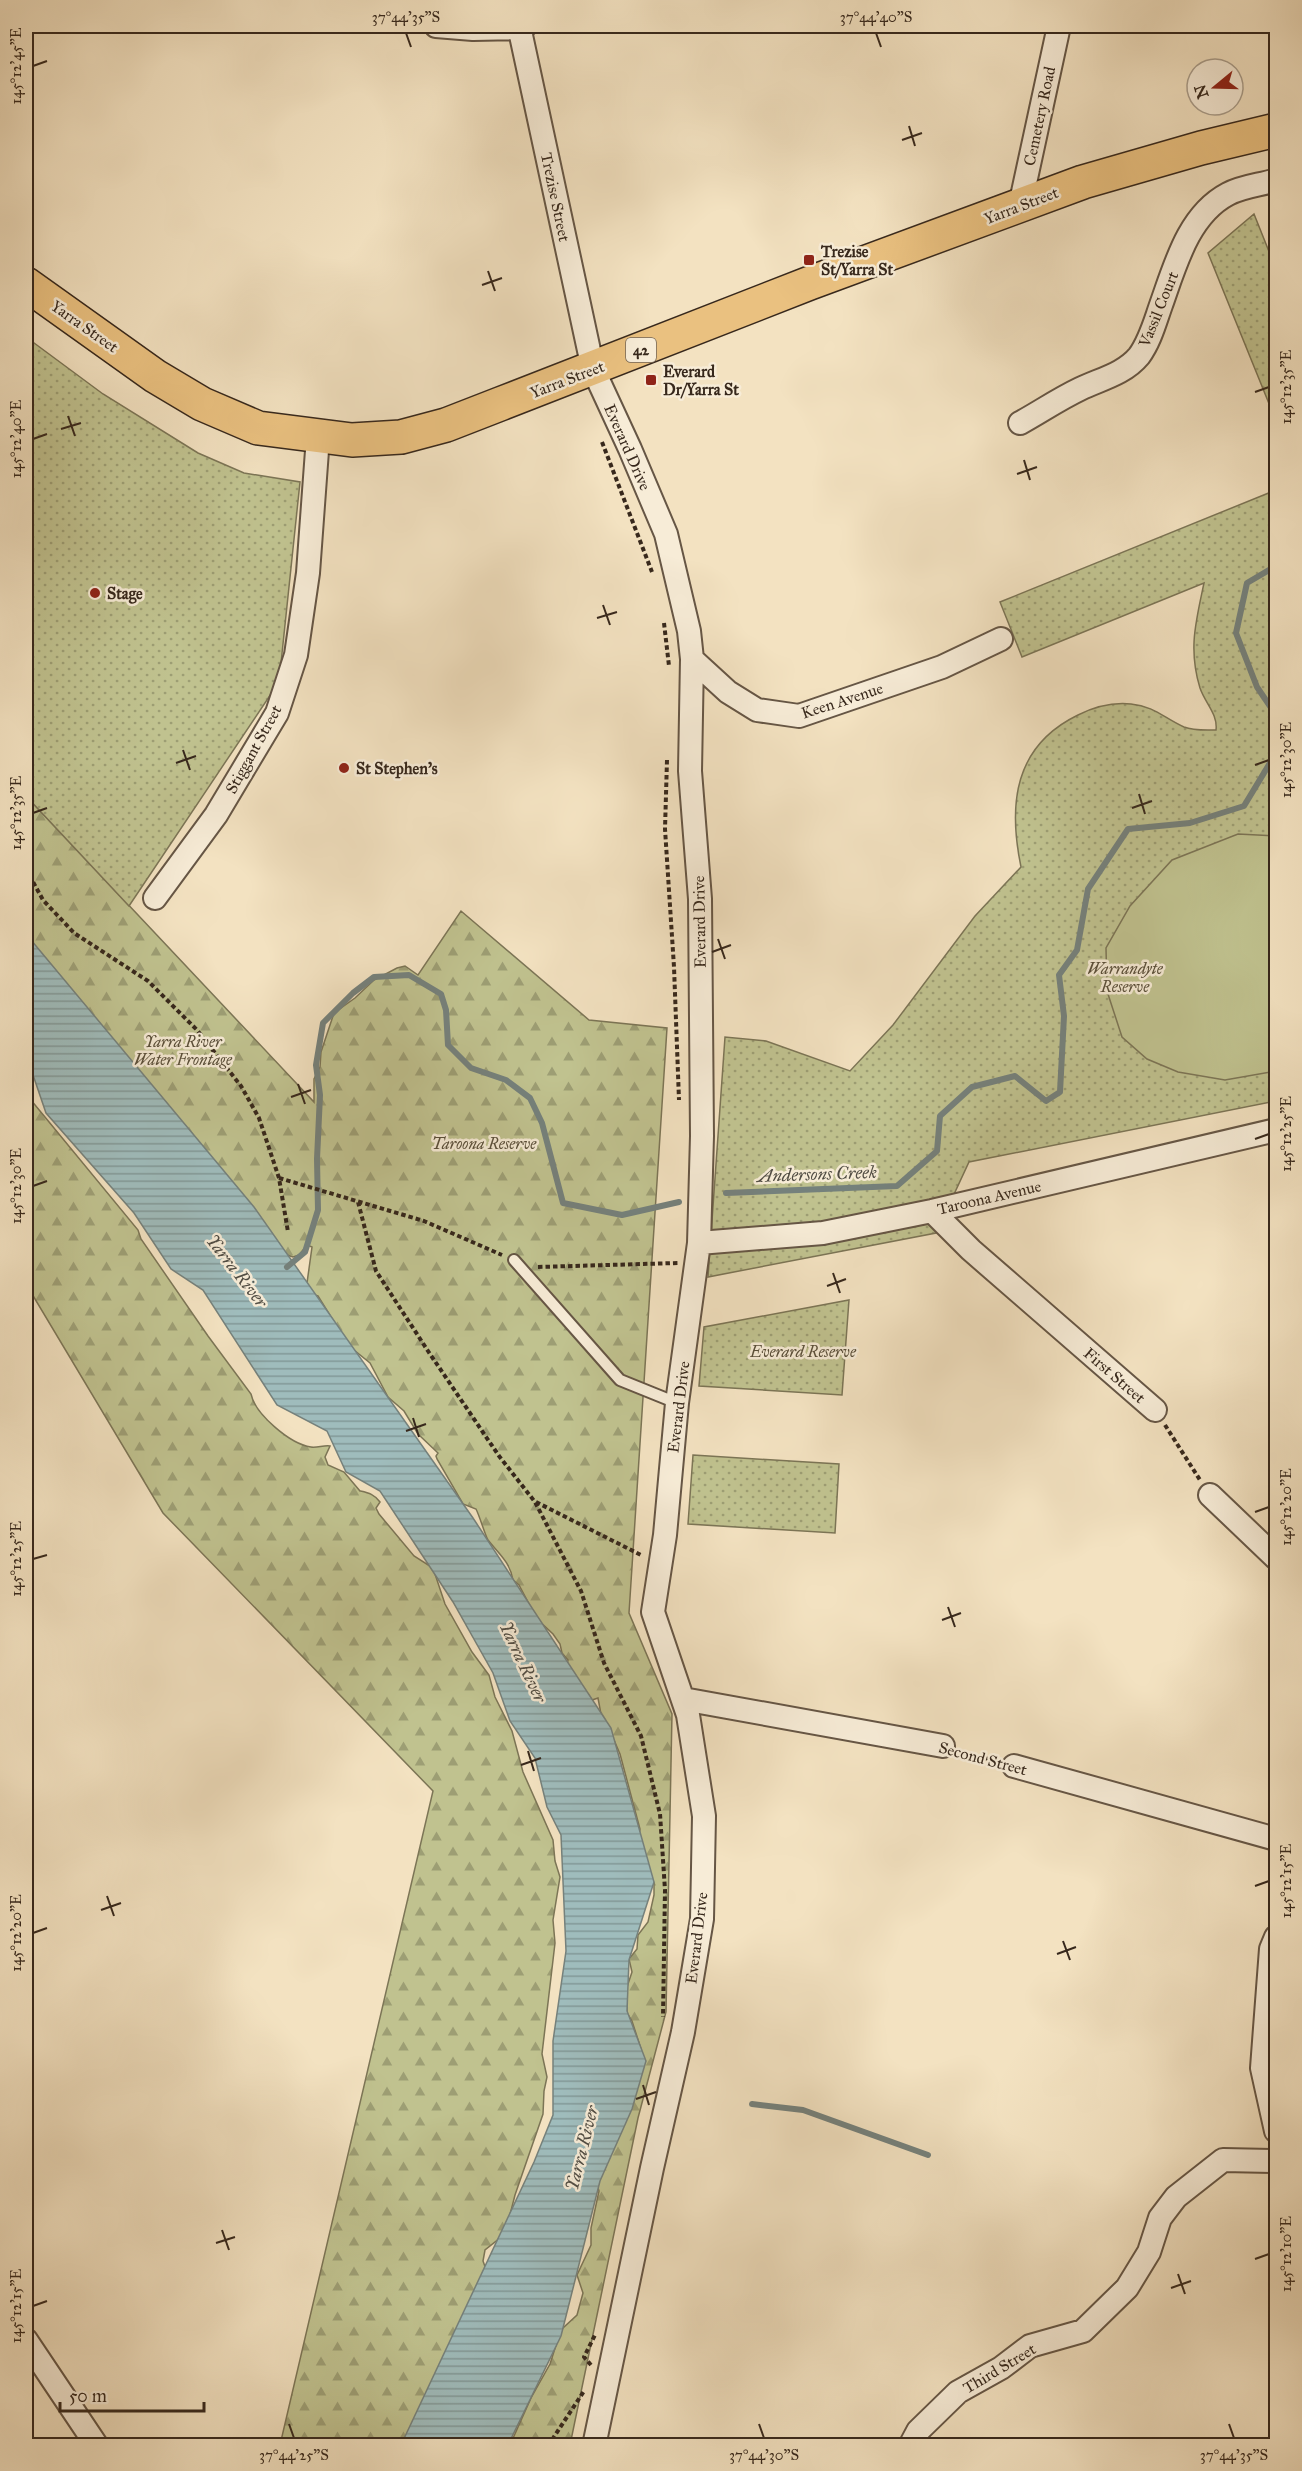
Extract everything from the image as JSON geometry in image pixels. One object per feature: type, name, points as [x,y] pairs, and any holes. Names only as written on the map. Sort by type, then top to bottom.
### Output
[{"type":"main road","name":"Yarra Street","points":[[26,284],[146,369],[202,404],[258,428],[352,440],[401,437],[446,425],[810,283],[1083,182],[1272,139]]},
{"type":"street","points":[[436,26],[473,29],[521,26]]},
{"type":"street","name":"Trezise Street","points":[[521,26],[593,369]]},
{"type":"street","name":"Cemetery Road","points":[[1020,206],[1059,26]]},
{"type":"street","name":"Vassil Court","points":[[1020,423],[1072,393],[1117,373],[1131,364],[1149,338],[1182,248],[1199,220],[1214,203],[1229,193],[1276,180]]},
{"type":"street","name":"Everard Drive","points":[[593,369],[666,534],[689,631],[692,659],[690,771],[700,899],[702,1136],[698,1253],[677,1403],[665,1535],[653,1612],[683,1699],[704,1816],[702,1919],[683,2032],[594,2445]]},
{"type":"street","name":"Stiggant Street","points":[[155,898],[216,815],[277,713],[296,655],[300,632],[308,573],[318,437]]},
{"type":"street","name":"Keen Avenue","points":[[692,659],[728,692],[757,710],[799,716],[942,667],[1001,639]]},
{"type":"street","name":"Taroona Avenue","points":[[698,1253],[823,1233],[932,1211],[1276,1130]]},
{"type":"street","name":"First Street","points":[[932,1211],[971,1250],[1155,1410]]},
{"type":"street","points":[[1210,1495],[1276,1558]]},
{"type":"street","name":"Second Street","points":[[683,1699],[943,1746]]},
{"type":"street","name":"Second Street","points":[[1014,1766],[1276,1839]]},
{"type":"street","points":[[1276,1937],[1271,1949],[1262,2068],[1276,2131]]},
{"type":"street","name":"Third Street","points":[[910,2445],[918,2431],[958,2392],[1000,2368],[1030,2346],[1083,2331],[1127,2288],[1149,2252],[1160,2218],[1176,2197],[1223,2160],[1276,2161]]},
{"type":"street","points":[[26,2340],[97,2445]]},
{"type":"lane","points":[[517,1264],[620,1380],[677,1403]]},
{"type":"path","points":[[598,431],[653,574]]},
{"type":"path","points":[[664,620],[670,674]]},
{"type":"path","points":[[668,757],[665,829],[680,1112]]},
{"type":"path","points":[[26,868],[44,900],[74,933],[148,981],[197,1030],[241,1086],[259,1118],[279,1178],[288,1232]]},
{"type":"path","points":[[279,1178],[424,1221],[517,1264],[698,1253]]},
{"type":"path","points":[[357,1202],[376,1271],[473,1418],[535,1502],[581,1591],[604,1663],[641,1736],[660,1814],[664,1890],[663,2016],[683,2032]]},
{"type":"path","name":"First Street","points":[[1155,1410],[1210,1495]]},
{"type":"path","points":[[535,1502],[660,1565]]},
{"type":"path","name":"Second Street","points":[[943,1746],[1014,1766]]},
{"type":"path","points":[[595,2369],[584,2357],[595,2334],[618,2330]]},
{"type":"path","points":[[548,2445],[587,2388]]},
{"type":"green space","points":[[1254,214],[1276,269],[1276,421],[1208,253]]},
{"type":"green space","points":[[26,337],[103,394],[198,453],[244,473],[300,482],[279,682],[129,906],[26,796]]},
{"type":"green space","name":"Warrandyte Reserve","points":[[1276,490],[1276,1101],[969,1162],[936,1233],[708,1277],[725,1037],[766,1041],[850,1071],[893,1025],[975,916],[1021,867],[1015,821],[1016,799],[1028,760],[1040,743],[1057,728],[1078,715],[1110,704],[1139,705],[1188,728],[1216,730],[1215,719],[1200,688],[1194,660],[1194,635],[1204,583],[1022,657],[1000,602]]},
{"type":"green space","points":[[26,796],[314,1102],[314,1079],[320,1067],[321,1052],[334,1013],[374,980],[397,968],[405,966],[418,975],[461,911],[589,1020],[667,1028],[629,1613],[672,1714],[666,2012],[638,2118],[570,2445],[510,2445],[531,2398],[550,2364],[563,2328],[577,2315],[583,2293],[577,2275],[591,2245],[591,2228],[599,2191],[595,2178],[641,2049],[627,2013],[627,1987],[632,1972],[629,1959],[637,1949],[638,1935],[648,1922],[654,1895],[654,1883],[637,1850],[640,1829],[620,1754],[614,1740],[603,1725],[598,1698],[592,1700],[567,1665],[568,1660],[562,1653],[560,1644],[537,1619],[519,1585],[513,1580],[507,1563],[488,1540],[476,1509],[463,1504],[437,1459],[438,1453],[418,1434],[404,1411],[388,1397],[370,1363],[349,1346],[318,1296],[311,1294],[307,1283],[312,1247],[307,1245],[299,1255],[293,1257],[287,1255],[26,935]]},
{"type":"green space","points":[[1238,834],[1276,836],[1276,1071],[1225,1080],[1178,1072],[1147,1059],[1122,1037],[1107,991],[1106,948],[1130,906],[1172,860]]},
{"type":"green space","points":[[26,1094],[138,1230],[141,1239],[251,1394],[266,1419],[284,1434],[303,1445],[330,1446],[325,1457],[328,1465],[344,1472],[360,1491],[378,1499],[380,1502],[376,1508],[379,1514],[414,1556],[433,1568],[445,1604],[472,1652],[489,1675],[495,1697],[512,1731],[523,1772],[553,1840],[555,1861],[560,1877],[553,1920],[555,1943],[542,2054],[547,2077],[543,2114],[515,2195],[505,2234],[485,2250],[483,2261],[488,2275],[422,2445],[280,2445],[433,1791],[163,1513],[26,1284]]},
{"type":"green space","name":"Everard Reserve","points":[[849,1300],[842,1395],[699,1386],[704,1327]]},
{"type":"green space","points":[[693,1455],[839,1464],[835,1533],[688,1524]]},
{"type":"water","name":"Yarra River","points":[[26,934],[254,1207],[473,1518],[611,1728],[654,1882],[629,1960],[627,2011],[646,2061],[632,2109],[600,2181],[561,2336],[508,2445],[401,2445],[534,2162],[553,2115],[553,2041],[566,1951],[561,1835],[547,1807],[535,1758],[510,1721],[493,1673],[453,1602],[380,1491],[346,1472],[327,1431],[277,1405],[203,1290],[171,1269],[134,1213],[46,1113],[33,1075],[26,1069]]},
{"type":"waterway","name":"Andersons Creek","points":[[1276,566],[1247,583],[1236,633],[1257,687],[1276,715]]},
{"type":"waterway","name":"Andersons Creek","points":[[726,1193],[897,1186],[937,1151],[940,1116],[972,1087],[1015,1076],[1046,1101],[1060,1092],[1064,1016],[1059,975],[1077,950],[1088,889],[1128,829],[1190,823],[1244,806],[1276,753]]},
{"type":"waterway","name":"Andersons Creek","points":[[287,1267],[305,1252],[318,1210],[317,1159],[320,1095],[316,1065],[323,1023],[353,993],[374,977],[409,975],[441,994],[446,1010],[448,1045],[471,1068],[506,1080],[530,1098],[542,1123],[563,1203],[622,1215],[679,1202]]},
{"type":"waterway","points":[[752,2104],[803,2110],[928,2155]]},
{"type":"place","name":"Trezise St/Yarra St","points":[[809,260]]},
{"type":"place","name":"Everard Dr/Yarra St","points":[[651,380]]},
{"type":"place","name":"Stage","points":[[95,593]]},
{"type":"place","name":"St Stephen's","points":[[344,768]]},
{"type":"park label","name":"Yarra River Water Frontage","points":[[183,1050]]},
{"type":"park label","name":"Taroona Reserve","points":[[484,1143]]}]
